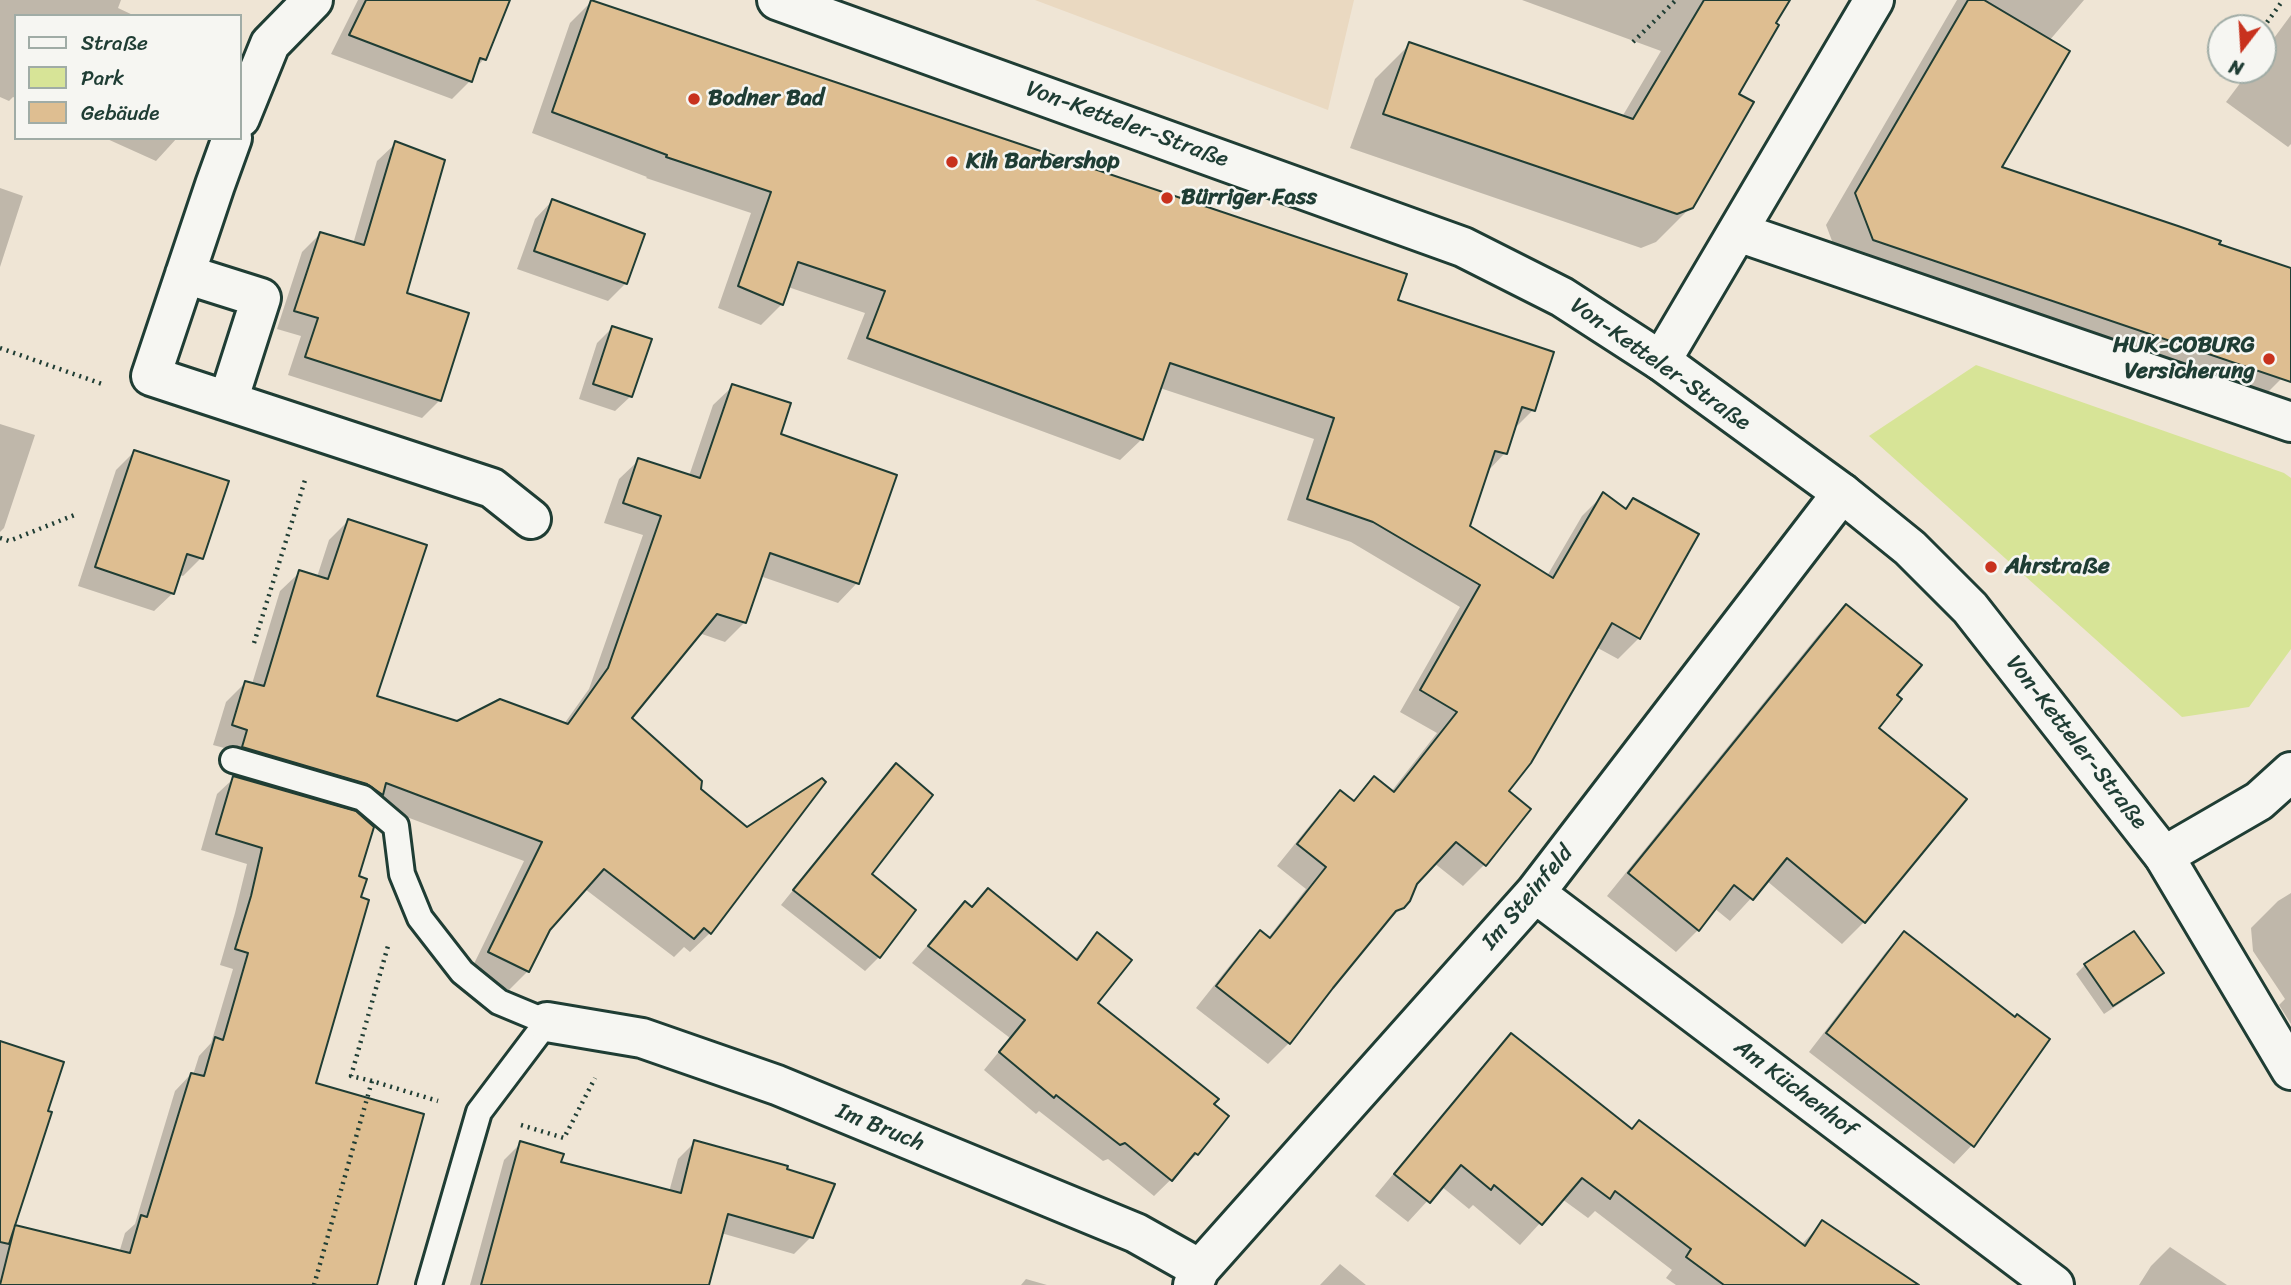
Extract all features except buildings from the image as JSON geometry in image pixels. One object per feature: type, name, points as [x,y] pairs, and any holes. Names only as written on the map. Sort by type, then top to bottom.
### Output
[{"type":"street","points":[[242,113],[270,44],[313,0]]},
{"type":"street","points":[[1661,361],[1874,0]]},
{"type":"street","name":"Von-Ketteler-Straße","points":[[781,1],[1463,247],[1562,297],[1661,361],[1842,493],[1910,548],[1970,608],[2164,856],[2291,1070]]},
{"type":"street","points":[[231,140],[151,376],[492,488],[531,519]]},
{"type":"street","points":[[1738,232],[2291,422]]},
{"type":"street","points":[[185,274],[261,298],[228,401]]},
{"type":"street","name":"Im Steinfeld","points":[[1197,1277],[1535,894],[1842,493]]},
{"type":"street","points":[[2164,856],[2259,801],[2291,772]]},
{"type":"street","name":"Am Küchenhof","points":[[1535,894],[2054,1285]]},
{"type":"street","name":"Im Bruch","points":[[547,1022],[642,1038],[776,1085],[1136,1233],[1197,1277]]},
{"type":"lane","points":[[233,760],[363,798],[396,826],[402,874],[420,918],[462,972],[499,1002],[547,1022],[479,1112],[429,1285]]},
{"type":"path","points":[[1633,42],[1676,0]]},
{"type":"path","points":[[0,348],[108,386]]},
{"type":"path","points":[[254,643],[320,432]]},
{"type":"path","points":[[0,538],[9,541],[78,514]]},
{"type":"path","points":[[372,1081],[351,1076],[406,884]]},
{"type":"shaded area","points":[[1035,0],[1354,0],[1328,110]]},
{"type":"green space","points":[[1976,365],[2284,473],[2291,478],[2291,649],[2249,707],[2182,717],[1869,436]]},
{"type":"place","name":"Bodner Bad","points":[[694,99]]},
{"type":"place","name":"Kih Barbershop","points":[[952,162]]},
{"type":"place","name":"Bürriger Fass","points":[[1167,198]]},
{"type":"place","name":"HUK-COBURG Versicherung","points":[[2269,359]]},
{"type":"place","name":"Ahrstraße","points":[[1991,567]]}]
